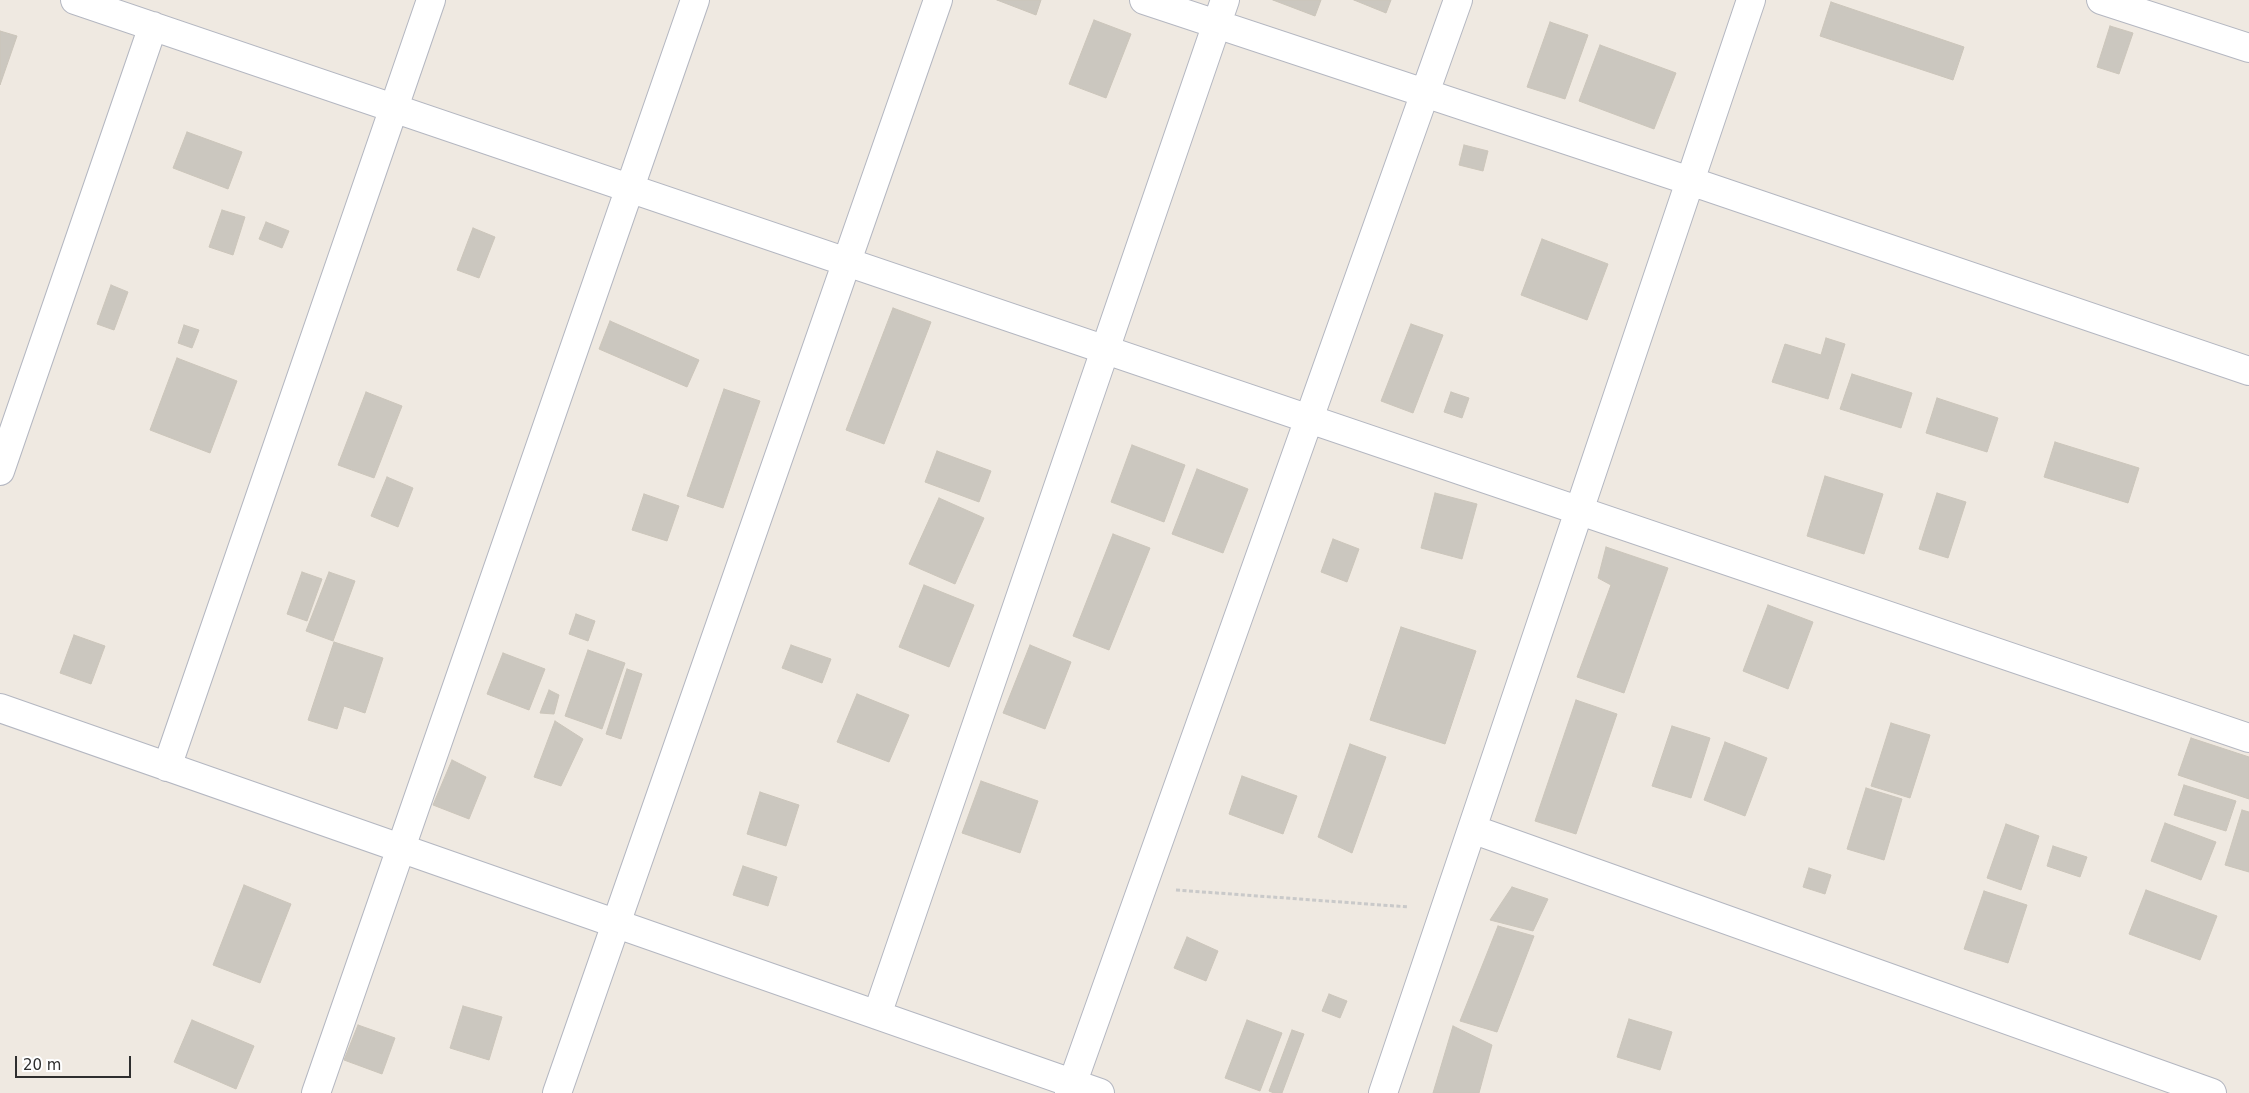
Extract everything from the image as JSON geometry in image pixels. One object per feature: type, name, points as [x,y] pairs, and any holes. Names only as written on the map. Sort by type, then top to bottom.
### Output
[{"type":"street","points":[[75,0],[2249,738]]},
{"type":"street","points":[[167,767],[431,0]]},
{"type":"street","points":[[316,1093],[694,0]]},
{"type":"street","points":[[557,1093],[938,0]]},
{"type":"street","points":[[1144,0],[1221,12],[1425,93],[1690,180],[2249,371]]},
{"type":"street","points":[[1071,1088],[1458,0]]},
{"type":"street","points":[[1383,1093],[1751,0]]},
{"type":"street","points":[[2102,0],[2249,48]]},
{"type":"street","points":[[877,1015],[1221,12]]},
{"type":"street","points":[[0,471],[153,26]]},
{"type":"street","points":[[0,708],[877,1015],[1071,1088],[1100,1093]]},
{"type":"street","points":[[1472,829],[2212,1093]]},
{"type":"path","points":[[1142,888],[1445,910]]},
{"type":"building","points":[[997,0],[1041,0],[1036,15]]},
{"type":"building","points":[[1273,0],[1321,0],[1315,16]]},
{"type":"building","points":[[1354,0],[1391,0],[1386,13]]},
{"type":"building","points":[[1831,2],[1964,47],[1953,80],[1820,36]]},
{"type":"building","points":[[1094,20],[1131,34],[1106,98],[1069,84]]},
{"type":"building","points":[[1550,22],[1588,35],[1565,99],[1527,87]]},
{"type":"building","points":[[2110,26],[2133,33],[2119,74],[2097,67]]},
{"type":"building","points":[[0,31],[17,36],[0,85]]},
{"type":"building","points":[[1600,45],[1676,73],[1654,129],[1579,101]]},
{"type":"building","points":[[187,132],[242,152],[228,189],[173,168]]},
{"type":"building","points":[[1464,145],[1488,151],[1483,171],[1459,165]]},
{"type":"building","points":[[222,210],[245,217],[233,255],[209,247]]},
{"type":"building","points":[[266,222],[289,231],[282,248],[259,239]]},
{"type":"building","points":[[473,228],[495,237],[479,278],[457,270]]},
{"type":"building","points":[[1542,239],[1608,264],[1587,320],[1521,295]]},
{"type":"building","points":[[111,285],[128,292],[114,330],[97,324]]},
{"type":"building","points":[[893,308],[931,322],[884,444],[846,430]]},
{"type":"building","points":[[610,321],[699,360],[687,387],[599,349]]},
{"type":"building","points":[[1411,324],[1443,335],[1413,413],[1381,401]]},
{"type":"building","points":[[184,325],[199,330],[192,348],[178,343]]},
{"type":"building","points":[[1826,338],[1845,344],[1828,399],[1772,382],[1785,344],[1821,355]]},
{"type":"building","points":[[177,358],[237,381],[210,453],[150,430]]},
{"type":"building","points":[[1852,374],[1912,393],[1901,428],[1840,409]]},
{"type":"building","points":[[724,389],[760,401],[723,508],[687,496]]},
{"type":"building","points":[[366,392],[402,406],[374,478],[338,465]]},
{"type":"building","points":[[1451,392],[1469,398],[1462,418],[1444,412]]},
{"type":"building","points":[[1937,398],[1998,418],[1987,452],[1926,433]]},
{"type":"building","points":[[2055,442],[2139,468],[2128,503],[2044,477]]},
{"type":"building","points":[[1132,445],[1185,465],[1164,522],[1111,502]]},
{"type":"building","points":[[937,451],[991,471],[979,502],[925,482]]},
{"type":"building","points":[[1197,469],[1248,489],[1223,553],[1172,534]]},
{"type":"building","points":[[1825,476],[1883,494],[1864,554],[1807,536]]},
{"type":"building","points":[[387,477],[413,488],[398,527],[371,516]]},
{"type":"building","points":[[1435,493],[1477,504],[1462,559],[1421,548]]},
{"type":"building","points":[[1937,493],[1966,502],[1948,558],[1919,549]]},
{"type":"building","points":[[644,494],[679,506],[667,541],[632,530]]},
{"type":"building","points":[[939,498],[984,518],[955,584],[909,564]]},
{"type":"building","points":[[1113,534],[1150,548],[1109,650],[1073,636]]},
{"type":"building","points":[[1333,539],[1359,549],[1347,582],[1321,572]]},
{"type":"building","points":[[1606,547],[1668,568],[1624,693],[1577,677],[1611,585],[1598,578]]},
{"type":"building","points":[[302,572],[322,579],[307,621],[287,614]]},
{"type":"building","points":[[329,572],[355,581],[333,641],[306,631]]},
{"type":"building","points":[[924,585],[974,605],[949,667],[899,647]]},
{"type":"building","points":[[1768,605],[1813,622],[1788,689],[1743,671]]},
{"type":"building","points":[[576,614],[595,621],[588,641],[569,634]]},
{"type":"building","points":[[1401,627],[1476,651],[1445,744],[1370,720]]},
{"type":"building","points":[[74,635],[105,646],[91,684],[60,673]]},
{"type":"building","points":[[334,642],[383,658],[365,713],[344,706],[337,729],[308,720]]},
{"type":"building","points":[[791,645],[831,659],[822,683],[782,668]]},
{"type":"building","points":[[1030,645],[1071,662],[1045,729],[1003,713]]},
{"type":"building","points":[[588,650],[625,663],[602,729],[565,716]]},
{"type":"building","points":[[503,653],[545,669],[529,710],[487,694]]},
{"type":"building","points":[[627,669],[642,674],[621,739],[606,734]]},
{"type":"building","points":[[549,690],[559,695],[554,714],[540,713]]},
{"type":"building","points":[[857,694],[909,715],[889,762],[837,742]]},
{"type":"building","points":[[1576,700],[1617,714],[1576,834],[1535,821]]},
{"type":"building","points":[[555,721],[583,739],[561,786],[534,777]]},
{"type":"building","points":[[1891,723],[1930,735],[1910,798],[1871,786]]},
{"type":"building","points":[[1672,726],[1710,738],[1691,798],[1652,786]]},
{"type":"building","points":[[2191,738],[2249,757],[2249,799],[2178,775]]},
{"type":"building","points":[[1725,742],[1767,758],[1745,816],[1704,800]]},
{"type":"building","points":[[1350,744],[1386,757],[1352,853],[1318,837]]},
{"type":"building","points":[[452,760],[486,777],[469,819],[433,805]]},
{"type":"building","points":[[1242,776],[1297,796],[1283,834],[1229,814]]},
{"type":"building","points":[[981,781],[1038,801],[1020,853],[962,833]]},
{"type":"building","points":[[2184,785],[2236,801],[2226,831],[2174,815]]},
{"type":"building","points":[[1866,788],[1902,799],[1884,860],[1847,849]]},
{"type":"building","points":[[760,792],[799,805],[786,846],[747,834]]},
{"type":"building","points":[[2242,810],[2249,812],[2249,872],[2225,865]]},
{"type":"building","points":[[2165,823],[2216,842],[2201,880],[2151,861]]},
{"type":"building","points":[[2006,824],[2039,836],[2021,890],[1987,878]]},
{"type":"building","points":[[2053,846],[2087,857],[2080,877],[2047,866]]},
{"type":"building","points":[[743,866],[777,877],[768,906],[733,895]]},
{"type":"building","points":[[1809,868],[1831,875],[1825,894],[1803,887]]},
{"type":"building","points":[[244,885],[291,904],[260,983],[213,965]]},
{"type":"building","points":[[1512,887],[1548,899],[1533,931],[1490,920]]},
{"type":"building","points":[[2146,890],[2217,916],[2200,960],[2129,934]]},
{"type":"building","points":[[1984,891],[2027,905],[2008,963],[1964,949]]},
{"type":"building","points":[[1498,926],[1534,936],[1497,1032],[1460,1021]]},
{"type":"building","points":[[1187,937],[1218,951],[1206,981],[1174,968]]},
{"type":"building","points":[[1329,994],[1347,1001],[1340,1018],[1322,1011]]},
{"type":"building","points":[[463,1006],[502,1017],[489,1060],[450,1048]]},
{"type":"building","points":[[1629,1019],[1672,1032],[1660,1070],[1617,1057]]},
{"type":"building","points":[[192,1020],[254,1046],[236,1089],[174,1062]]},
{"type":"building","points":[[1247,1020],[1282,1033],[1260,1091],[1225,1078]]},
{"type":"building","points":[[358,1025],[395,1038],[382,1074],[344,1060]]},
{"type":"building","points":[[1453,1026],[1492,1045],[1479,1093],[1433,1093]]},
{"type":"building","points":[[1292,1030],[1304,1034],[1282,1093],[1274,1093],[1269,1091]]}]
